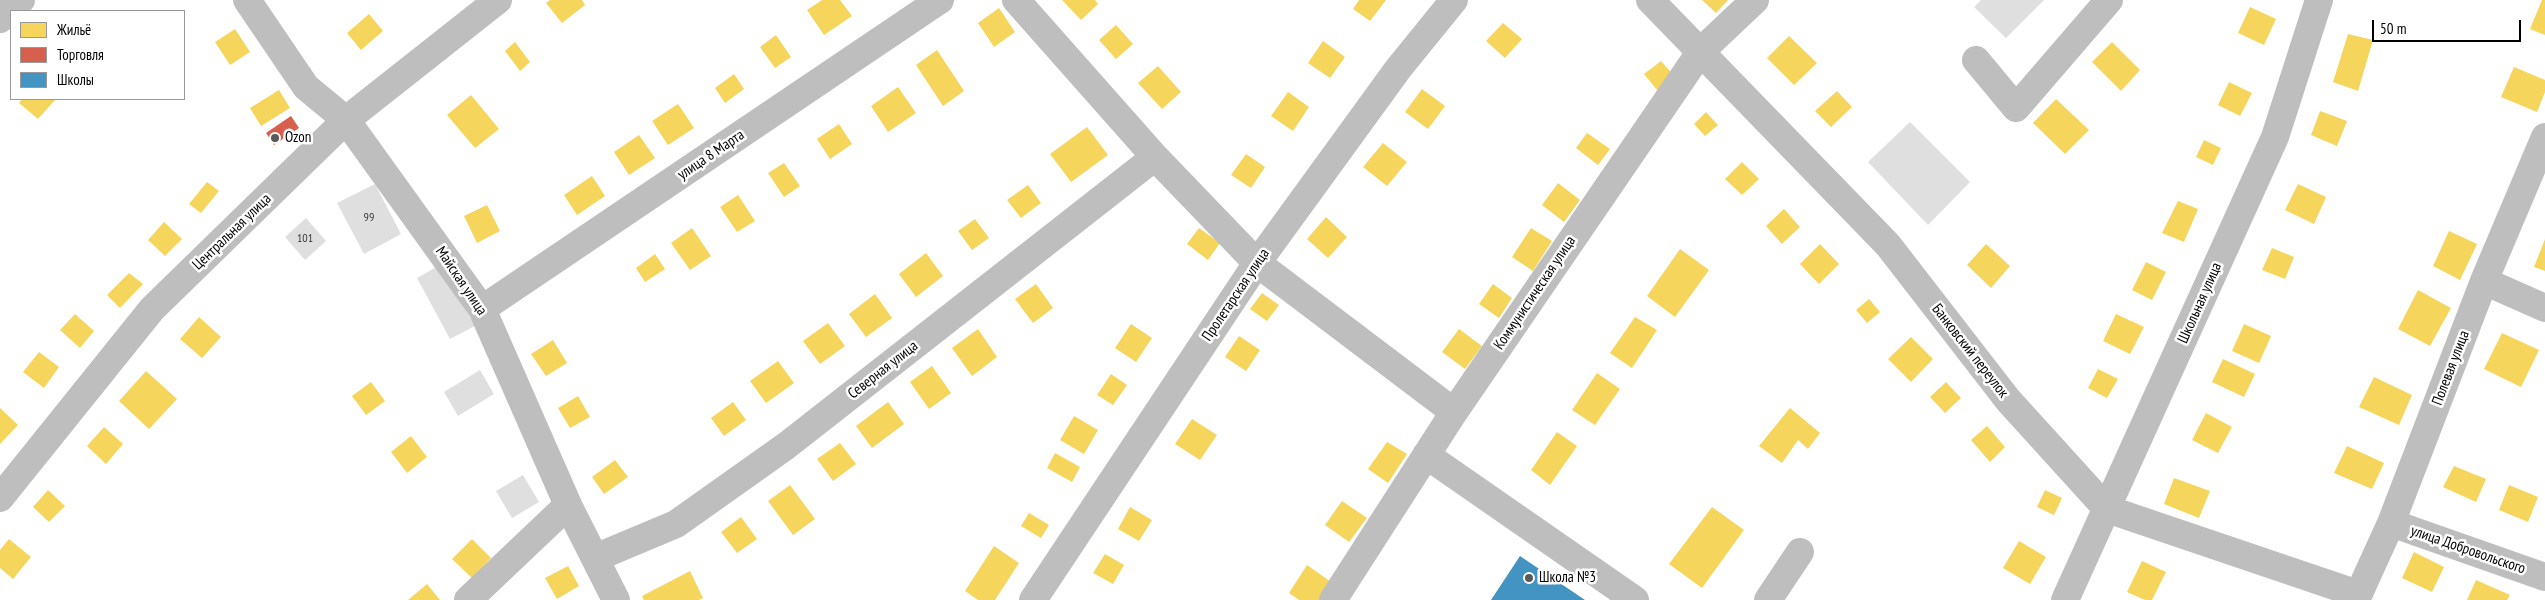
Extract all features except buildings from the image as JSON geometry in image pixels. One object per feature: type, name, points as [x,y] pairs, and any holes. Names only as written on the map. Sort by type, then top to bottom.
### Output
[{"type":"street","points":[[0,19],[20,0]]},
{"type":"street","name":"Майская улица","points":[[247,0],[306,87],[346,120],[482,309],[568,505],[616,600]]},
{"type":"street","name":"Центральная улица","points":[[0,498],[152,309],[346,120],[498,0]]},
{"type":"street","name":"улица 8 Марта","points":[[482,309],[940,0]]},
{"type":"street","points":[[1016,0],[1155,157],[1257,263],[1454,412]]},
{"type":"street","name":"Пролетарская улица","points":[[1033,600],[1257,263],[1398,69],[1454,0]]},
{"type":"street","name":"Банковский переулок","points":[[1650,0],[1888,246],[2008,400],[2107,509],[2357,597]]},
{"type":"street","name":"Коммунистическая улица","points":[[1333,600],[1454,412],[1701,51],[1755,0]]},
{"type":"street","points":[[1976,60],[2016,108],[2109,0]]},
{"type":"street","name":"Школьная улица","points":[[2065,600],[2275,137],[2319,0]]},
{"type":"street","name":"Полевая улица","points":[[2357,597],[2391,523],[2484,282],[2545,137]]},
{"type":"street","name":"Северная улица","points":[[595,558],[676,524],[786,446],[1155,157]]},
{"type":"street","points":[[2484,282],[2545,308]]},
{"type":"street","points":[[1426,455],[1635,600]]},
{"type":"street","points":[[468,600],[568,505]]},
{"type":"street","name":"улица Добровольского","points":[[2391,523],[2545,577]]},
{"type":"street","points":[[1768,600],[1800,552]]},
{"type":"place","name":"Ozon","points":[[275,138]]},
{"type":"place","name":"Школа №3","points":[[1529,578]]}]
